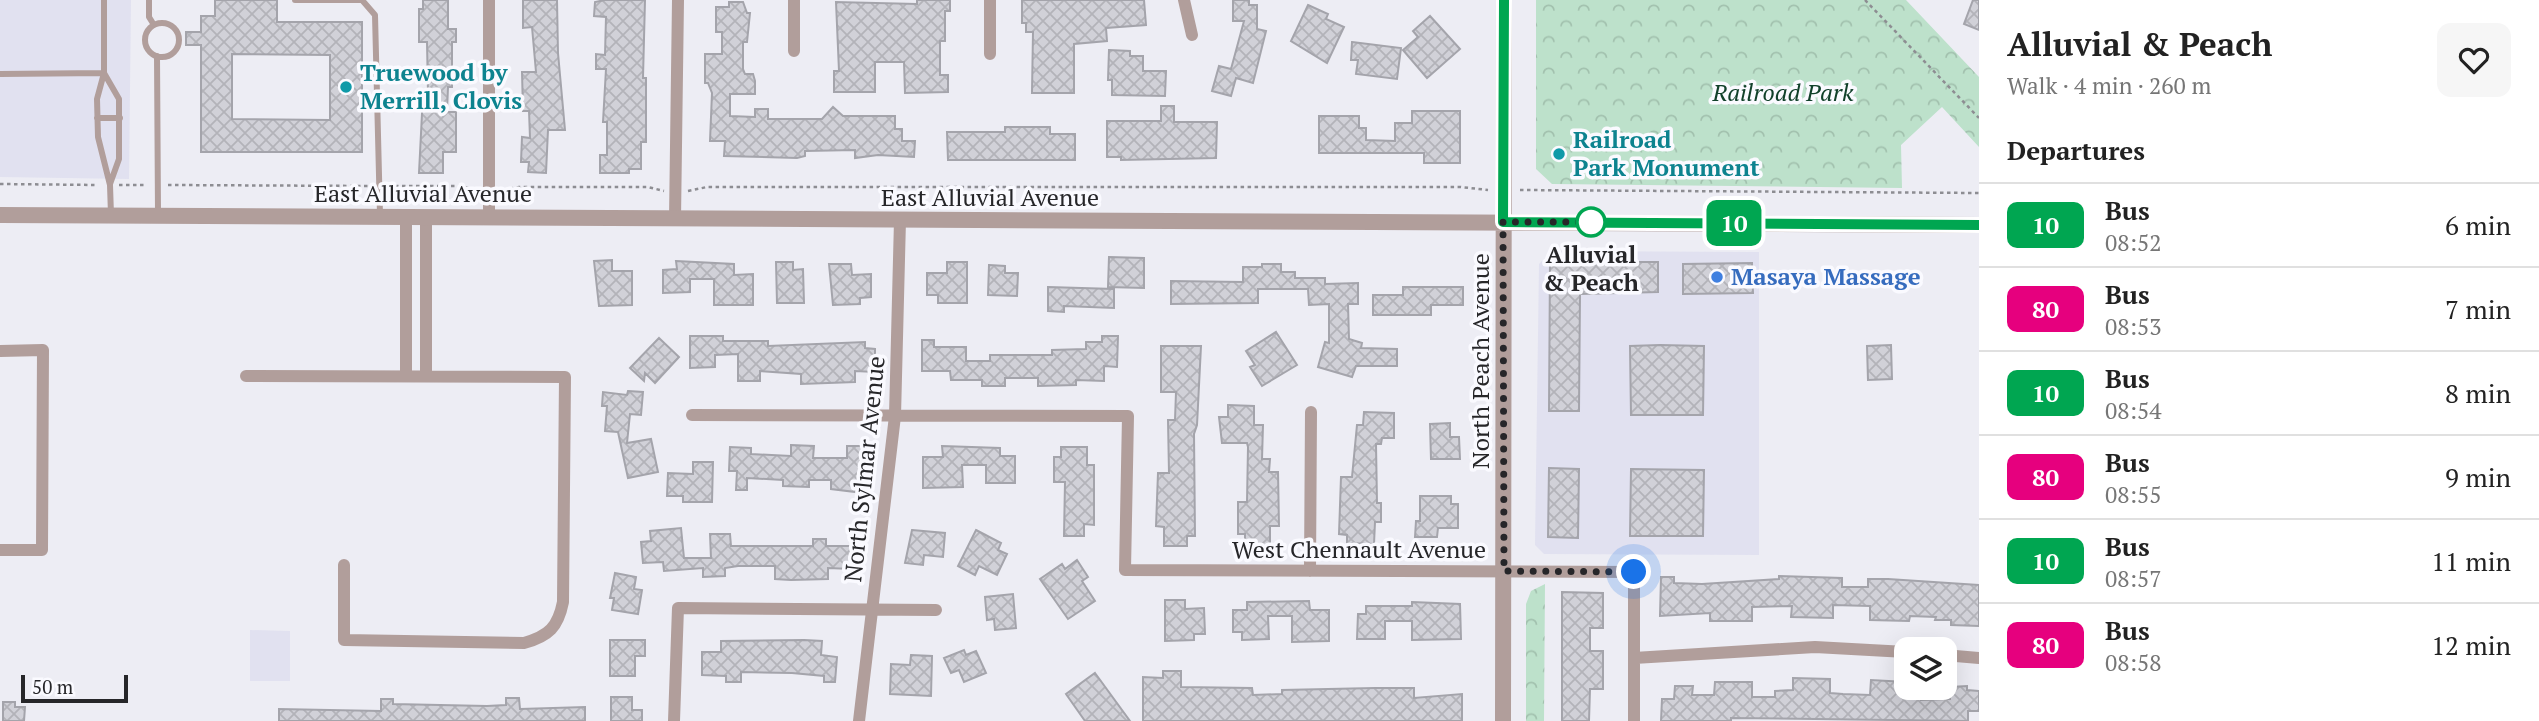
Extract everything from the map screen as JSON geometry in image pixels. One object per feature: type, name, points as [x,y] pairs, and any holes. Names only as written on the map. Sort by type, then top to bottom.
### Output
[{"type":"street","points":[[488,217],[489,0]]},
{"type":"street","points":[[675,219],[678,0]]},
{"type":"street","points":[[794,0],[794,51]]},
{"type":"street","points":[[989,0],[990,54]]},
{"type":"street","points":[[1184,0],[1192,35]]},
{"type":"street","name":"North Peach Avenue","points":[[1503,721],[1504,0]]},
{"type":"street","name":"East Alluvial Avenue","points":[[0,215],[1979,225]]},
{"type":"street","points":[[406,217],[406,376]]},
{"type":"street","points":[[426,217],[426,376]]},
{"type":"street","name":"North Sylmar Avenue","points":[[859,721],[895,416],[900,220]]},
{"type":"street","points":[[0,351],[43,351],[42,550],[0,550]]},
{"type":"street","points":[[246,376],[565,377],[562,602],[558,623],[544,638],[524,643],[344,640],[344,565]]},
{"type":"street","points":[[1310,571],[1311,412]]},
{"type":"street","points":[[692,415],[895,416]]},
{"type":"street","name":"West Chennault Avenue","points":[[895,416],[1128,416],[1125,570],[1634,572],[1634,658]]},
{"type":"street","points":[[674,721],[678,608],[936,610]]},
{"type":"street","points":[[1634,721],[1634,658],[1815,647],[1894,651]]},
{"type":"street","points":[[1957,656],[1979,658]]},
{"type":"lane","points":[[104,0],[104,73],[97,99],[97,118],[98,136],[110,185],[111,215]]},
{"type":"lane","points":[[149,0],[149,17],[154,25]]},
{"type":"lane","points":[[295,0],[362,0],[375,15],[380,217]]},
{"type":"lane","points":[[154,25],[170,25],[179,38],[173,53],[158,56],[148,50],[145,39],[154,25]]},
{"type":"lane","points":[[158,56],[158,215]]},
{"type":"lane","points":[[0,74],[104,73]]},
{"type":"lane","points":[[104,73],[120,99],[119,159],[110,185]]},
{"type":"lane","points":[[97,118],[120,118]]},
{"type":"path","points":[[1865,0],[1979,118]]},
{"type":"path","points":[[0,184],[461,186],[489,190],[519,187],[622,187],[676,191],[696,191],[707,187],[1461,187],[1473,190]]},
{"type":"path","points":[[1535,190],[1979,193]]},
{"type":"shaded area","points":[[0,0],[131,0],[129,179],[0,177]]},
{"type":"shaded area","points":[[1552,251],[1759,252],[1759,555],[1544,554],[1535,545],[1539,264]]},
{"type":"shaded area","points":[[250,630],[290,631],[290,681],[250,681]]},
{"type":"green space","name":"Railroad Park","points":[[1536,0],[1906,0],[1979,77],[1979,147],[1942,107],[1901,145],[1902,188],[1552,184],[1536,169]]},
{"type":"green space","points":[[1545,584],[1544,721],[1526,721],[1526,604],[1531,591]]},
{"type":"building","name":"Truewood by Merrill, Clovis","points":[[215,0],[277,0],[277,22],[362,22],[362,152],[201,152],[201,45],[186,45],[186,32],[201,32],[201,16],[215,16]],"holes":[[[232,54],[330,55],[330,120],[232,119]]]},
{"type":"building","points":[[423,0],[448,0],[448,29],[456,29],[456,42],[452,42],[452,87],[448,87],[447,112],[456,112],[456,152],[443,152],[443,173],[419,173],[423,94],[428,94],[427,42],[419,42],[419,9],[423,9]]},
{"type":"building","points":[[523,0],[557,0],[558,53],[565,130],[548,130],[546,173],[528,172],[529,162],[521,162],[522,137],[530,138],[529,111],[523,111],[522,72],[536,72],[532,27],[523,28]]},
{"type":"building","points":[[645,0],[643,78],[646,78],[646,142],[641,142],[641,169],[629,169],[629,173],[600,173],[600,155],[607,155],[607,122],[603,122],[606,69],[596,69],[596,54],[605,55],[606,17],[594,16],[595,2]]},
{"type":"building","points":[[917,0],[950,0],[950,11],[945,11],[945,41],[940,41],[940,75],[948,75],[948,92],[905,93],[904,62],[875,62],[875,92],[834,92],[834,71],[839,71],[836,2],[917,4]]},
{"type":"building","points":[[1022,0],[1144,0],[1146,25],[1106,28],[1107,41],[1074,44],[1074,93],[1032,93],[1033,32],[1026,32],[1026,23],[1022,23]]},
{"type":"building","points":[[1233,0],[1249,0],[1249,5],[1257,5],[1257,29],[1266,31],[1253,83],[1236,78],[1231,96],[1212,91],[1219,66],[1231,69],[1244,21],[1233,21]]},
{"type":"building","points":[[1973,0],[1979,0],[1979,30],[1964,24]]},
{"type":"building","points":[[729,2],[743,2],[747,13],[750,13],[747,42],[743,42],[743,69],[745,74],[753,74],[755,81],[755,94],[730,94],[730,116],[755,117],[755,109],[768,109],[768,119],[822,119],[833,107],[843,116],[895,116],[895,129],[902,129],[902,141],[915,141],[914,157],[878,155],[855,158],[855,150],[805,151],[805,156],[797,158],[724,156],[725,141],[710,141],[712,93],[708,83],[705,83],[705,54],[722,54],[722,32],[716,32],[716,7],[729,7]]},
{"type":"building","points":[[1308,5],[1328,14],[1326,19],[1344,27],[1327,63],[1291,41]]},
{"type":"building","points":[[1430,16],[1460,49],[1427,78],[1403,50],[1418,37],[1413,31]]},
{"type":"building","points":[[1352,42],[1401,48],[1397,79],[1356,74],[1358,60],[1351,60]]},
{"type":"building","points":[[1109,50],[1130,51],[1130,56],[1143,56],[1143,71],[1166,71],[1165,96],[1112,95],[1112,80],[1108,80]]},
{"type":"building","points":[[1161,106],[1174,106],[1174,122],[1217,122],[1216,158],[1121,160],[1121,157],[1107,157],[1107,121],[1161,121]]},
{"type":"building","points":[[1412,111],[1460,111],[1460,163],[1424,163],[1424,153],[1319,153],[1319,116],[1359,116],[1359,128],[1366,128],[1366,140],[1395,141],[1395,123],[1412,123]]},
{"type":"building","points":[[1005,127],[1050,127],[1050,134],[1075,134],[1075,160],[948,160],[947,132],[1005,132]]},
{"type":"building","points":[[1109,257],[1144,258],[1144,288],[1108,287]]},
{"type":"building","points":[[612,260],[612,271],[632,271],[632,305],[599,306],[594,261]]},
{"type":"building","points":[[676,261],[734,264],[734,275],[753,274],[753,305],[714,305],[714,279],[690,279],[690,292],[663,293],[663,270],[677,269]]},
{"type":"building","points":[[776,262],[793,262],[793,270],[803,269],[804,303],[777,303]]},
{"type":"building","points":[[947,262],[967,262],[967,303],[938,303],[938,295],[927,295],[927,273],[947,273]]},
{"type":"building","points":[[1550,262],[1658,262],[1658,292],[1580,294],[1579,411],[1549,411]]},
{"type":"building","points":[[1752,263],[1753,293],[1683,294],[1683,264]]},
{"type":"building","points":[[829,264],[851,264],[852,275],[871,274],[871,297],[860,298],[860,304],[833,305]]},
{"type":"building","points":[[1262,264],[1281,264],[1281,272],[1295,272],[1295,278],[1325,278],[1325,284],[1358,283],[1358,304],[1348,304],[1349,339],[1362,343],[1361,348],[1397,349],[1397,366],[1356,366],[1352,377],[1318,367],[1325,342],[1329,343],[1329,304],[1309,305],[1308,289],[1258,289],[1258,303],[1171,304],[1171,281],[1243,282],[1243,267],[1262,267]]},
{"type":"building","points":[[989,265],[1005,266],[1005,273],[1018,273],[1017,296],[988,295]]},
{"type":"building","points":[[1048,287],[1114,289],[1114,308],[1064,306],[1064,312],[1048,311]]},
{"type":"building","points":[[1403,287],[1463,287],[1463,305],[1431,305],[1431,315],[1373,315],[1373,295],[1403,295]]},
{"type":"building","points":[[1276,332],[1297,365],[1262,386],[1250,367],[1255,365],[1246,351]]},
{"type":"building","points":[[690,336],[723,336],[723,341],[768,341],[768,346],[865,342],[865,348],[875,349],[875,372],[855,371],[855,382],[801,384],[801,374],[760,371],[760,381],[738,381],[738,354],[715,355],[715,367],[690,368]]},
{"type":"building","points":[[1102,336],[1118,336],[1117,367],[1104,366],[1104,381],[1076,380],[1076,385],[1038,386],[1038,378],[1005,378],[1005,386],[982,386],[982,380],[951,380],[950,371],[922,371],[922,340],[934,340],[934,347],[966,347],[966,361],[990,361],[990,355],[1052,355],[1052,350],[1086,349],[1086,342],[1102,342]]},
{"type":"building","points":[[659,338],[679,357],[655,383],[645,373],[644,381],[630,368]]},
{"type":"building","points":[[1891,345],[1892,379],[1868,380],[1867,346]]},
{"type":"building","points":[[1161,346],[1201,346],[1197,425],[1194,434],[1195,536],[1187,536],[1187,546],[1164,546],[1164,527],[1156,526],[1158,473],[1169,473],[1168,420],[1175,420],[1176,392],[1161,392]]},
{"type":"building","points":[[1630,346],[1704,346],[1703,415],[1631,415]]},
{"type":"building","points":[[628,391],[643,392],[641,415],[630,414],[627,443],[651,439],[658,472],[628,478],[618,432],[605,431],[607,406],[602,406],[603,392],[627,395]]},
{"type":"building","points":[[1228,405],[1254,406],[1254,425],[1263,425],[1262,459],[1270,459],[1269,472],[1278,472],[1279,526],[1270,526],[1270,545],[1245,545],[1245,534],[1238,534],[1238,502],[1247,502],[1248,447],[1247,443],[1222,443],[1219,417],[1228,417]]},
{"type":"building","points":[[1364,412],[1394,413],[1394,438],[1382,438],[1381,444],[1376,444],[1377,503],[1381,503],[1381,522],[1375,522],[1374,544],[1347,543],[1347,535],[1339,534],[1341,477],[1352,477],[1357,425],[1363,425]]},
{"type":"building","points":[[1450,423],[1450,437],[1459,437],[1460,459],[1431,459],[1430,424]]},
{"type":"building","points":[[791,445],[814,446],[813,458],[847,458],[847,446],[864,446],[864,493],[831,489],[831,480],[809,480],[809,487],[783,486],[783,480],[747,478],[747,490],[736,490],[737,471],[729,471],[730,447],[751,448],[751,454],[791,456]]},
{"type":"building","points":[[942,446],[1000,448],[1000,456],[1015,456],[1015,483],[986,483],[986,465],[962,465],[963,487],[923,488],[923,457],[943,457]]},
{"type":"building","points":[[1061,447],[1087,447],[1087,465],[1094,465],[1094,525],[1084,524],[1084,536],[1064,536],[1065,482],[1054,482],[1054,457],[1061,457]]},
{"type":"building","points":[[693,462],[713,462],[712,502],[683,502],[683,496],[667,496],[668,473],[693,474]]},
{"type":"building","points":[[1549,468],[1579,469],[1578,538],[1548,537]]},
{"type":"building","points":[[1631,469],[1704,470],[1703,536],[1630,536]]},
{"type":"building","points":[[1420,496],[1451,496],[1451,504],[1458,504],[1458,528],[1438,528],[1437,537],[1415,537],[1416,521],[1420,521]]},
{"type":"building","points":[[681,528],[684,558],[711,558],[710,534],[730,534],[731,546],[813,546],[813,539],[826,539],[826,546],[851,546],[851,569],[828,568],[828,579],[791,580],[775,579],[775,566],[738,566],[725,568],[725,576],[703,577],[703,568],[664,571],[663,562],[643,563],[641,542],[651,541],[650,531]]},
{"type":"building","points":[[912,530],[945,533],[943,557],[924,555],[923,565],[905,563]]},
{"type":"building","points":[[976,530],[1001,543],[998,550],[1007,554],[997,575],[979,566],[975,575],[958,566]]},
{"type":"building","points":[[1077,560],[1088,577],[1082,581],[1095,601],[1068,619],[1040,579],[1062,564],[1065,569]]},
{"type":"building","points":[[615,573],[636,577],[634,589],[642,590],[638,614],[612,610],[614,598],[610,598]]},
{"type":"building","points":[[1779,576],[1842,578],[1842,587],[1868,587],[1868,579],[1979,585],[1979,626],[1951,625],[1951,620],[1935,620],[1936,617],[1910,616],[1909,621],[1870,620],[1870,606],[1833,605],[1833,618],[1791,617],[1792,606],[1752,607],[1752,621],[1710,621],[1710,613],[1660,616],[1661,577],[1674,577],[1674,583],[1702,584],[1779,579]]},
{"type":"building","points":[[1562,592],[1603,593],[1603,628],[1590,628],[1590,651],[1603,651],[1603,689],[1590,689],[1589,721],[1562,721]]},
{"type":"building","points":[[1013,594],[1016,628],[995,630],[994,619],[987,620],[985,597]]},
{"type":"building","points":[[1165,600],[1185,600],[1185,609],[1204,608],[1205,634],[1194,634],[1194,640],[1165,641]]},
{"type":"building","points":[[1309,601],[1310,610],[1329,610],[1329,641],[1292,642],[1292,616],[1268,616],[1269,639],[1242,640],[1242,632],[1233,632],[1233,610],[1247,610],[1247,602]]},
{"type":"building","points":[[1412,602],[1460,604],[1461,639],[1412,640],[1412,621],[1385,621],[1385,639],[1357,639],[1358,614],[1366,614],[1366,606],[1412,606]]},
{"type":"building","points":[[610,640],[645,640],[645,656],[635,656],[635,676],[610,676]]},
{"type":"building","points":[[721,641],[822,641],[821,655],[837,657],[835,682],[824,682],[824,676],[792,673],[741,672],[741,682],[726,682],[726,676],[702,675],[702,652],[721,652]]},
{"type":"building","points":[[964,650],[966,655],[976,651],[986,673],[964,682],[959,670],[951,673],[944,658]]},
{"type":"building","points":[[911,655],[932,656],[931,696],[890,694],[891,664],[910,665]]},
{"type":"building","points":[[1163,671],[1181,671],[1181,687],[1252,688],[1253,695],[1282,694],[1282,690],[1375,688],[1414,688],[1414,698],[1462,694],[1462,721],[1143,721],[1143,677],[1163,678]]},
{"type":"building","points":[[1095,673],[1130,721],[1085,721],[1066,694]]},
{"type":"building","points":[[1793,678],[1830,679],[1830,693],[1870,695],[1871,680],[1894,681],[1894,700],[1957,700],[1957,687],[1967,686],[1967,690],[1979,691],[1979,711],[1968,711],[1968,721],[1731,718],[1731,721],[1661,721],[1662,699],[1674,699],[1675,686],[1693,686],[1692,695],[1714,695],[1715,682],[1752,682],[1752,697],[1775,697],[1775,691],[1793,690]]},
{"type":"building","points":[[611,697],[632,697],[632,710],[642,710],[642,721],[611,721]]},
{"type":"building","points":[[506,698],[519,698],[520,709],[585,707],[585,721],[279,721],[279,709],[381,711],[381,699],[393,699],[393,704],[487,706],[506,705]]},
{"type":"building","points":[[3,702],[15,702],[15,707],[25,707],[24,721],[3,721]]},
{"type":"bus line","name":"10","points":[[1504,0],[1503,222],[1979,225]]},
{"type":"place","name":"Truewood by Merrill, Clovis","points":[[346,87]]},
{"type":"place","name":"Railroad Park Monument","points":[[1559,154]]},
{"type":"place","name":"Alluvial & Peach","points":[[1591,222]]},
{"type":"place","name":"Masaya Massage","points":[[1717,277]]},
{"type":"route","points":[[1591,222],[1503,222],[1504,571],[1634,572]]}]
